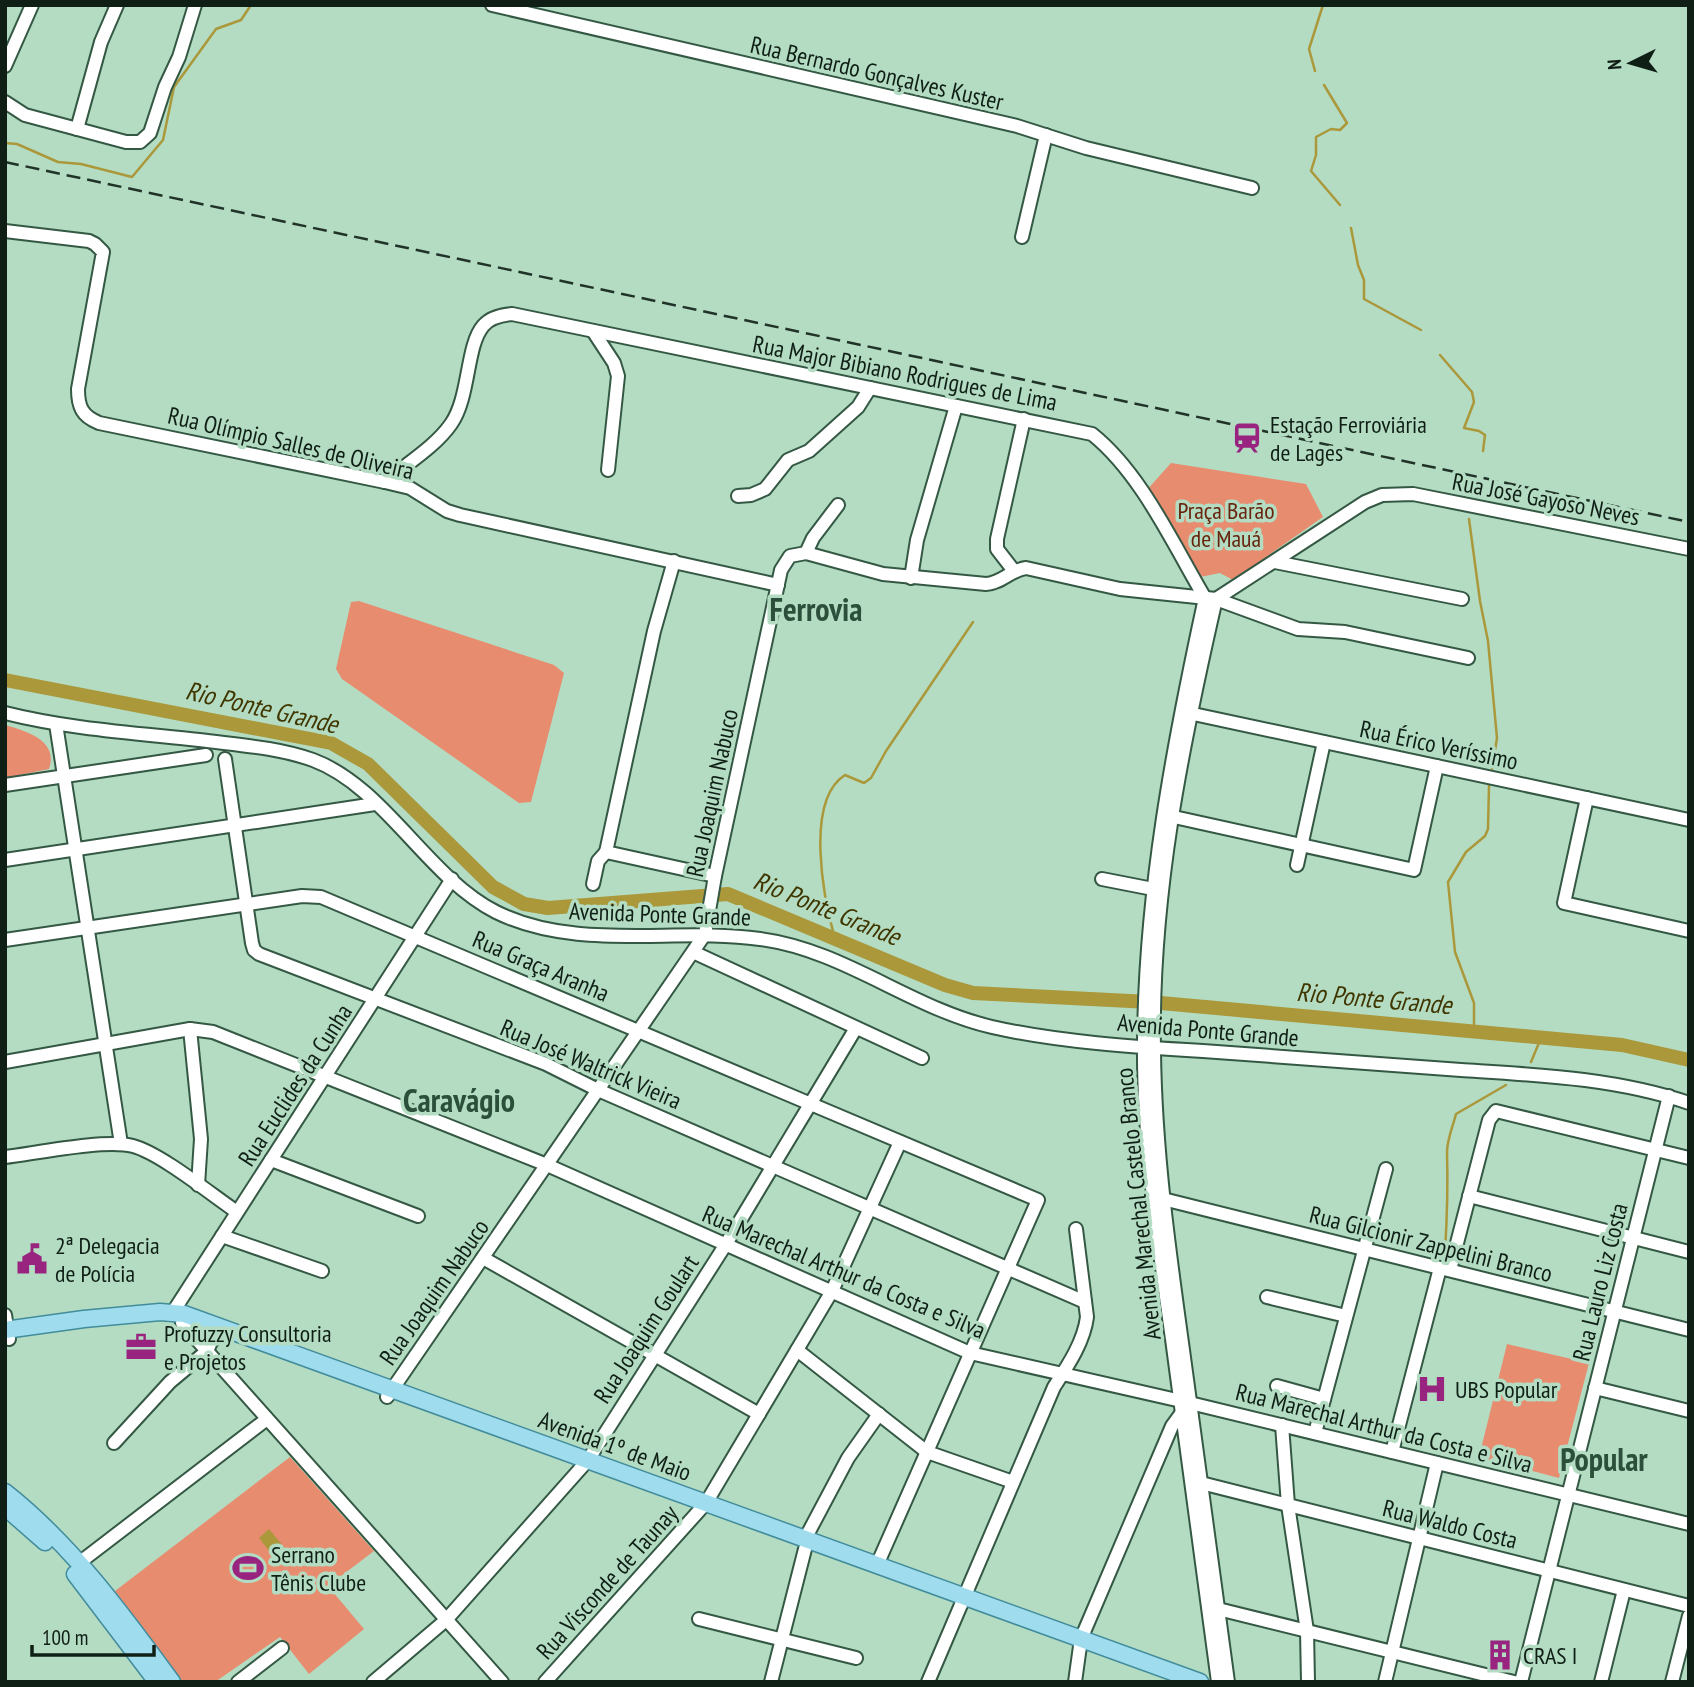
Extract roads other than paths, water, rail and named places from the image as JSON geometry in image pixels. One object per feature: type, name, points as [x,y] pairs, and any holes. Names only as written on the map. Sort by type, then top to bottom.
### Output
[{"type":"main road","name":"Avenida 1º de Maio","points":[[6,1331],[84,1324],[152,1322],[178,1318],[184,1314],[390,1393],[1080,1644],[1172,1682]]},
{"type":"main road","name":"Avenida 1º de Maio","points":[[178,1318],[218,1336],[390,1393]]},
{"type":"main road","points":[[5,1493],[49,1530],[79,1563],[172,1682]]},
{"type":"main road","points":[[5,1507],[61,1557],[157,1682]]},
{"type":"main road","name":"Avenida 1º de Maio","points":[[805,1544],[877,1565],[963,1601]]},
{"type":"main road","name":"Avenida 1º de Maio","points":[[1080,1644],[1200,1682]]},
{"type":"street","points":[[5,66],[32,5]]},
{"type":"street","points":[[77,129],[97,55],[117,5]]},
{"type":"street","points":[[5,102],[25,115],[126,142],[140,142],[150,133],[165,87],[179,57],[195,5]]},
{"type":"street","name":"Rua Bernardo Gonçalves Kuster","points":[[495,5],[1046,135],[1086,148],[1252,188]]},
{"type":"street","points":[[1022,237],[1046,135]]},
{"type":"street","name":"Rua Olímpio Salles de Oliveira","points":[[5,231],[89,241],[100,247],[103,258],[78,389],[78,402],[88,418],[99,423],[411,488],[447,511],[460,515],[778,584]]},
{"type":"street","name":"Rua Major Bibiano Rodrigues de Lima","points":[[385,482],[441,436],[451,424],[464,396],[477,337],[482,326],[491,319],[512,314],[1092,434],[1108,447],[1132,476],[1210,599]]},
{"type":"street","points":[[593,331],[614,363],[618,376],[608,470]]},
{"type":"street","points":[[738,496],[751,495],[765,489],[793,456],[809,451],[817,445],[858,407],[870,388]]},
{"type":"street","points":[[911,578],[917,540],[956,406]]},
{"type":"street","points":[[1014,571],[997,549],[997,539],[1024,419]]},
{"type":"street","name":"Rua José Gayoso Neves","points":[[1210,599],[1275,562],[1364,502],[1394,493],[1413,494],[1689,549]]},
{"type":"street","name":"Rua Joaquim Nabuco","points":[[390,1393],[705,934],[778,584],[785,562],[790,556],[806,553],[813,538],[838,505]]},
{"type":"street","points":[[806,553],[883,574],[911,578],[994,583],[1014,571],[1026,568],[1130,591],[1210,599],[1298,629],[1361,635],[1468,658]]},
{"type":"street","points":[[593,884],[598,861],[606,852],[654,631],[674,561]]},
{"type":"street","points":[[1275,562],[1462,599]]},
{"type":"street","name":"Avenida Marechal Castelo Branco","points":[[1210,599],[1153,889],[1149,1047],[1158,1195],[1218,1682]]},
{"type":"street","name":"Rua Érico Veríssimo","points":[[1186,712],[1689,820]]},
{"type":"street","name":"Avenida Ponte Grande","points":[[5,713],[56,724],[243,745],[294,754],[318,762],[352,782],[452,879],[494,911],[547,929],[594,934],[705,934],[764,939],[798,946],[857,970],[936,1009],[988,1026],[1018,1032],[1149,1047],[1559,1076],[1602,1082],[1689,1104]]},
{"type":"street","points":[[56,724],[121,1144]]},
{"type":"street","points":[[1297,865],[1324,742]]},
{"type":"street","points":[[5,785],[206,755]]},
{"type":"street","name":"Rua José Waltrick Vieira","points":[[225,759],[252,943],[257,952],[546,1064],[598,1090],[1085,1302]]},
{"type":"street","points":[[1167,816],[1415,870],[1437,766]]},
{"type":"street","points":[[1587,799],[1564,903],[1689,931]]},
{"type":"street","points":[[5,859],[375,804]]},
{"type":"street","name":"Avenida Marechal Castelo Branco","points":[[1150,992],[1162,901],[1167,816]]},
{"type":"street","points":[[606,852],[713,887]]},
{"type":"street","name":"Rua Euclides da Cunha","points":[[178,1318],[222,1236],[452,879]]},
{"type":"street","points":[[1102,879],[1153,889]]},
{"type":"street","name":"Rua Graça Aranha","points":[[5,940],[302,896],[321,897],[1038,1200],[1008,1268]]},
{"type":"street","points":[[693,952],[922,1058]]},
{"type":"street","name":"Rua Joaquim Goulart","points":[[373,1682],[446,1620],[584,1464],[726,1244],[856,1028]]},
{"type":"street","points":[[190,1029],[201,1139],[198,1185]]},
{"type":"street","name":"Rua Marechal Arthur da Costa e Silva","points":[[5,1062],[190,1029],[213,1032],[547,1165],[970,1353],[1184,1405],[1282,1425],[1689,1524]]},
{"type":"street","name":"Rua Lauro Liz Costa","points":[[1521,1682],[1669,1097]]},
{"type":"street","points":[[1392,1452],[1492,1113],[1500,1111],[1689,1158]]},
{"type":"street","name":"Rua Visconde de Taunay","points":[[545,1682],[703,1507],[832,1291],[900,1142]]},
{"type":"street","points":[[5,1157],[121,1144],[143,1150],[237,1212]]},
{"type":"street","points":[[271,1160],[418,1216]]},
{"type":"street","points":[[1315,1433],[1386,1169]]},
{"type":"street","name":"Rua Gilcionir Zappelini Branco","points":[[1158,1195],[1689,1330]]},
{"type":"street","points":[[1469,1196],[1689,1252]]},
{"type":"street","points":[[928,1682],[1054,1387],[1064,1374],[1085,1326],[1085,1302],[1076,1229]]},
{"type":"street","points":[[222,1236],[322,1271]]},
{"type":"street","points":[[483,1258],[759,1414]]},
{"type":"street","points":[[877,1565],[1008,1268]]},
{"type":"street","points":[[1267,1297],[1346,1316]]},
{"type":"street","points":[[178,1318],[502,1682]]},
{"type":"street","points":[[114,1443],[179,1374],[207,1351],[218,1336]]},
{"type":"street","points":[[797,1350],[927,1452],[1013,1482]]},
{"type":"street","points":[[1277,1387],[1324,1399]]},
{"type":"street","points":[[1595,1388],[1689,1411]]},
{"type":"street","points":[[1075,1682],[1080,1644],[1172,1426],[1184,1405]]},
{"type":"street","name":"Avenida Marechal Castelo Branco","points":[[1184,1405],[1201,1483],[1228,1682]]},
{"type":"street","points":[[771,1682],[805,1544],[848,1458],[879,1415]]},
{"type":"street","points":[[79,1563],[267,1419]]},
{"type":"street","points":[[1282,1425],[1288,1504],[1307,1631],[1308,1682]]},
{"type":"street","points":[[1385,1682],[1437,1463]]},
{"type":"street","name":"Rua Waldo Costa","points":[[1201,1483],[1689,1606]]},
{"type":"street","points":[[1601,1682],[1624,1590]]},
{"type":"street","points":[[1218,1609],[1514,1682]]},
{"type":"street","points":[[1672,1682],[1689,1616]]},
{"type":"street","points":[[699,1619],[856,1658]]},
{"type":"street","points":[[238,1682],[282,1648]]},
{"type":"waterway","points":[[5,143],[17,144],[58,162],[81,164],[132,177],[163,140],[174,87],[216,29],[241,20],[251,5]]},
{"type":"waterway","points":[[1315,71],[1309,49],[1323,5]]},
{"type":"waterway","points":[[1324,85],[1347,123],[1340,130],[1331,129],[1316,137],[1316,155],[1311,171],[1340,205]]},
{"type":"waterway","points":[[1351,228],[1358,265],[1364,280],[1364,299],[1421,330]]},
{"type":"waterway","points":[[1440,355],[1472,392],[1474,402],[1464,428],[1485,435],[1483,451]]},
{"type":"waterway","points":[[1469,519],[1488,641],[1497,738],[1492,769]]},
{"type":"waterway","points":[[835,939],[826,901],[820,852],[825,806],[832,788],[845,775],[864,783],[871,778],[886,751],[973,622]]},
{"type":"waterway","name":"Rio Ponte Grande","points":[[5,680],[331,743],[368,764],[493,887],[524,904],[548,908],[728,894],[945,985],[973,993],[1150,1002],[1622,1045],[1689,1060]]},
{"type":"waterway","points":[[1477,1032],[1474,1027],[1474,1003],[1455,952],[1448,882],[1466,852],[1485,836],[1488,829],[1489,786]]},
{"type":"waterway","points":[[1531,1062],[1541,1038]]},
{"type":"waterway","points":[[1445,1252],[1447,1147],[1456,1114],[1506,1085]]},
{"type":"railway","points":[[5,162],[1689,522]]},
{"type":"place","name":"Estação Ferroviária de Lages","points":[[1247,438]]},
{"type":"place","name":"2ª Delegacia de Polícia","points":[[32,1259]]},
{"type":"place","name":"Profuzzy Consultoria e Projetos","points":[[141,1347]]},
{"type":"place","name":"UBS Popular","points":[[1432,1389]]},
{"type":"place","name":"Serrano Tênis Clube","points":[[248,1568]]},
{"type":"place","name":"CRAS I","points":[[1500,1655]]},
{"type":"district","name":"Ferrovia","points":[[816,609]]},
{"type":"district","name":"Caravágio","points":[[459,1100]]},
{"type":"district","name":"Popular","points":[[1604,1459]]},
{"type":"park label","name":"Praça Barão de Mauá","points":[[1226,524]]}]
